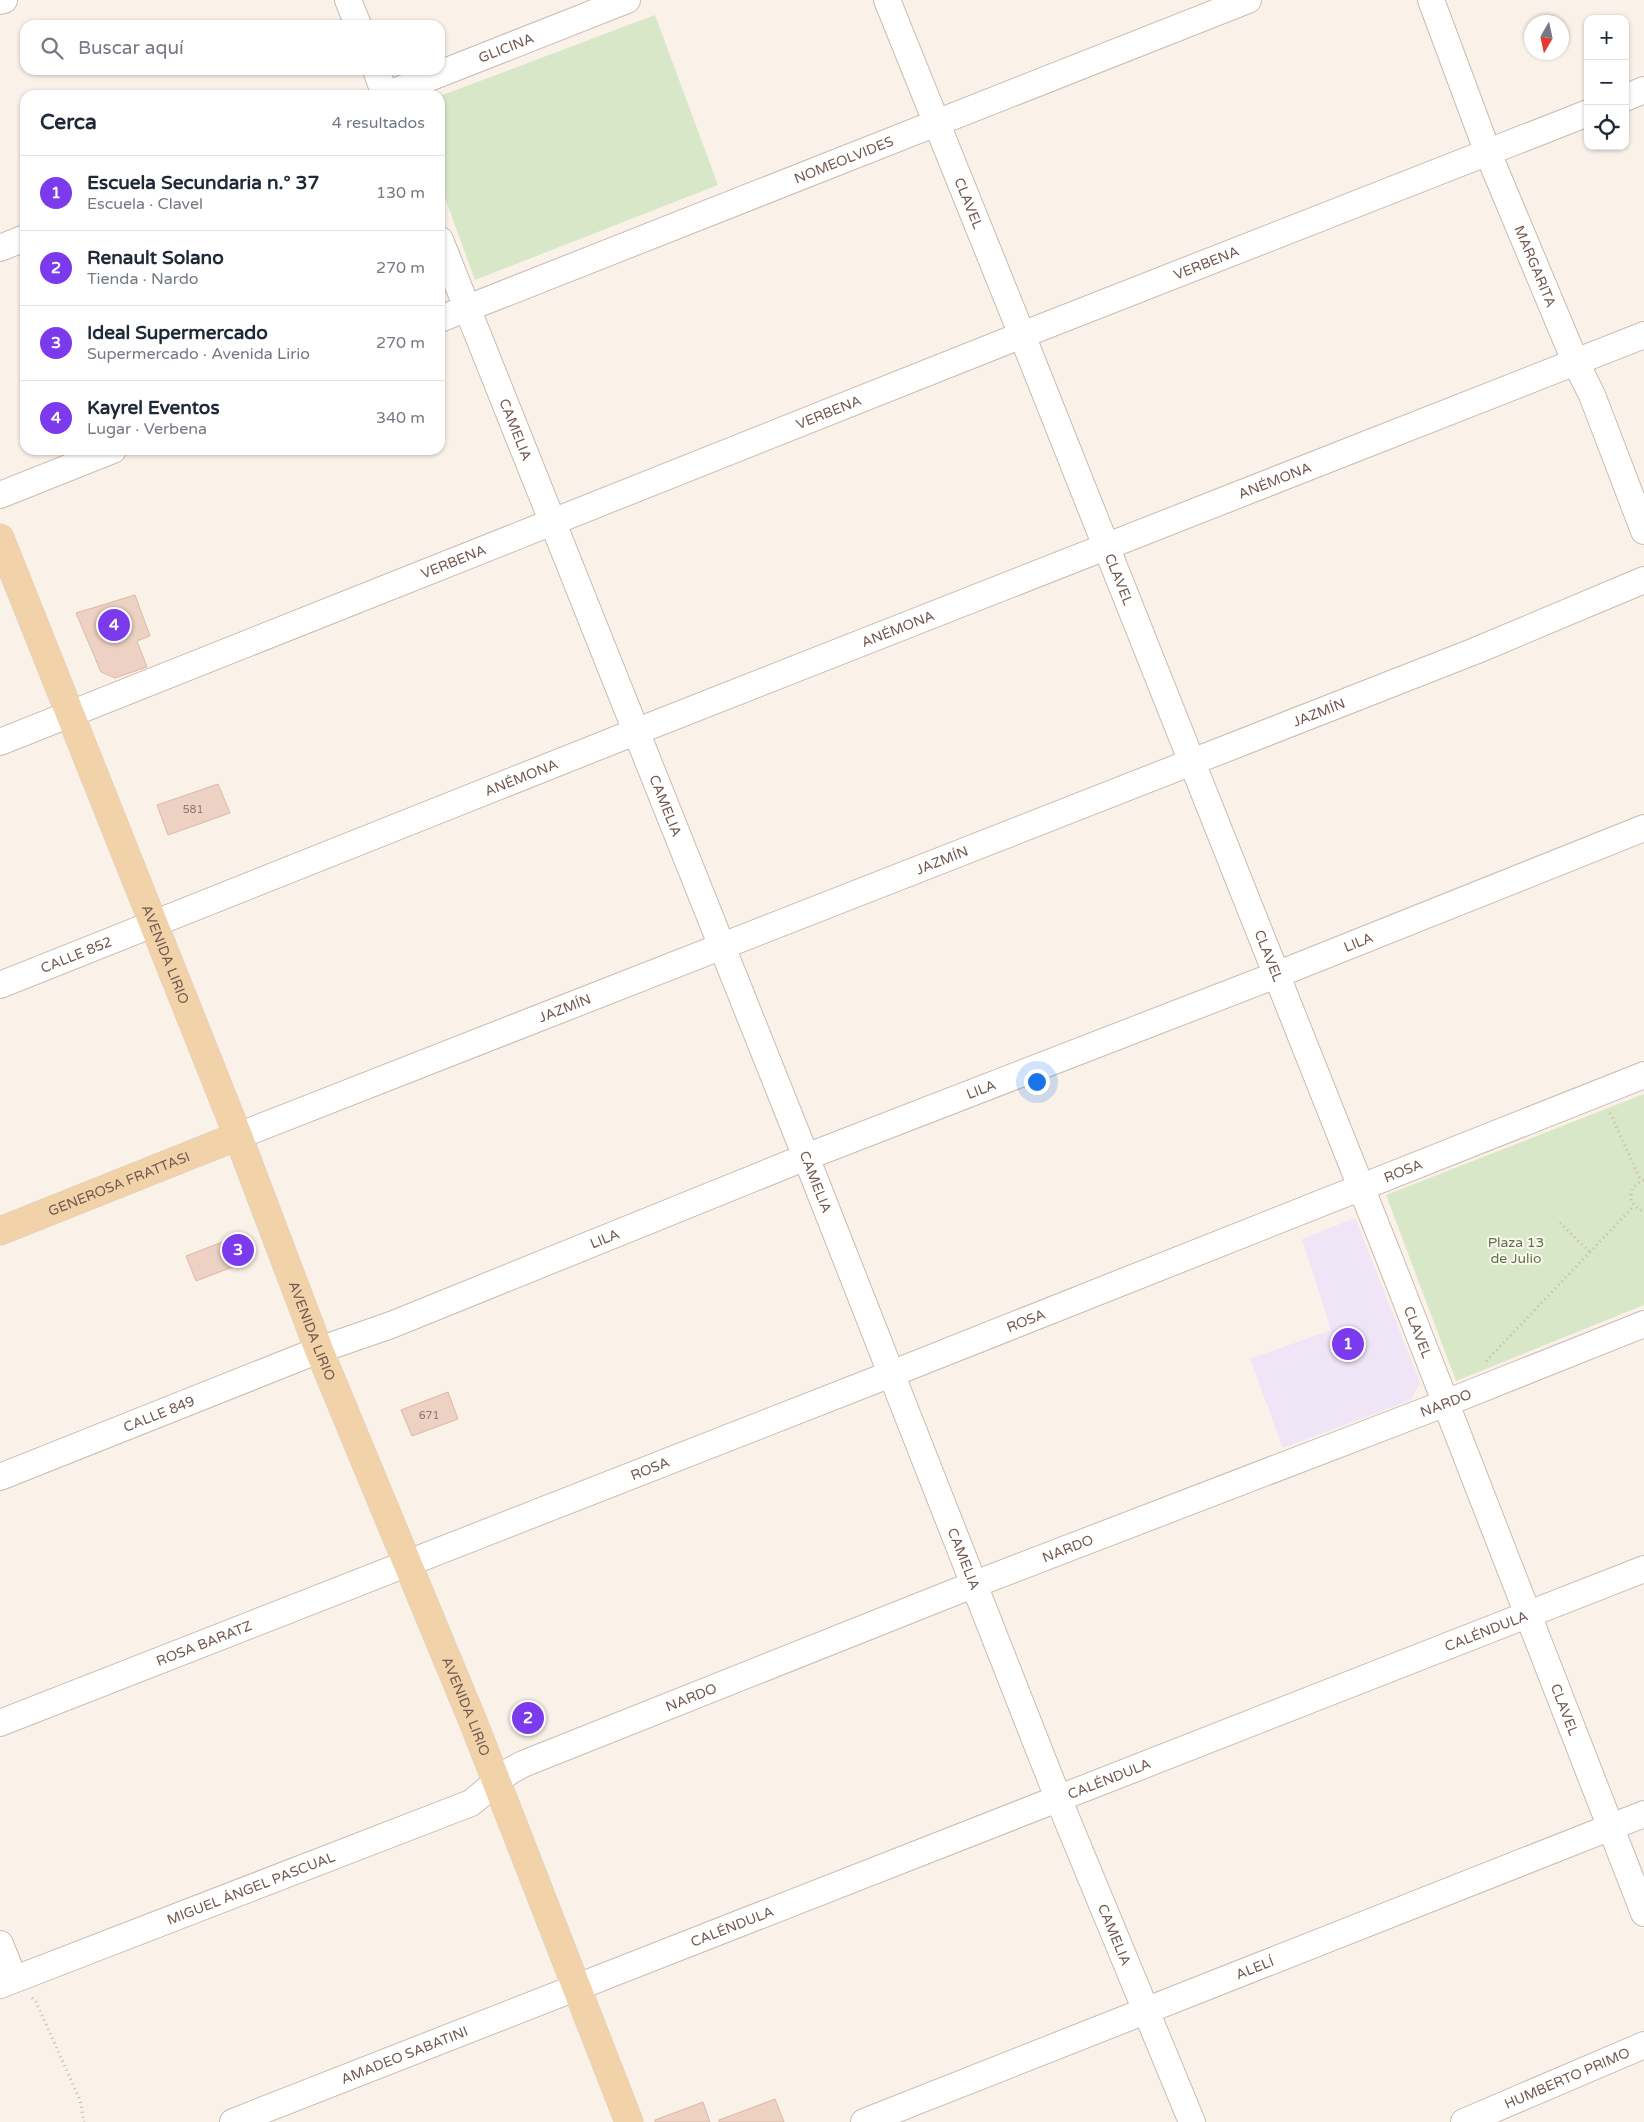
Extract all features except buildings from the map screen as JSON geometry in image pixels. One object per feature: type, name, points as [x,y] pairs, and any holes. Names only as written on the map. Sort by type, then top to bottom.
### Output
[{"type":"main road","name":"AVENIDA LIRIO","points":[[0,538],[238,1136],[319,1350],[408,1562],[629,2122]]},
{"type":"main road","name":"GENEROSA FRATTASI","points":[[0,1231],[238,1136]]},
{"type":"street","points":[[0,2],[4,0]]},
{"type":"street","points":[[348,0],[356,20]]},
{"type":"street","name":"GLICINA","points":[[445,72],[626,0]]},
{"type":"street","name":"CLAVEL","points":[[887,0],[1192,761],[1446,1403],[1644,1913]]},
{"type":"street","name":"NOMEOLVIDES","points":[[445,317],[1248,0]]},
{"type":"street","name":"MARGARITA","points":[[1431,0],[1488,153],[1575,361],[1592,394],[1644,531]]},
{"type":"street","points":[[378,75],[384,90]]},
{"type":"street","name":"GLICINA","points":[[399,90],[437,75]]},
{"type":"street","points":[[1629,96],[1644,90]]},
{"type":"street","name":"VERBENA","points":[[0,742],[1022,335],[1584,115]]},
{"type":"street","points":[[0,248],[20,240]]},
{"type":"street","name":"CAMELIA","points":[[445,253],[806,1157],[1058,1798],[1192,2122]]},
{"type":"street","name":"ANÉMONA","points":[[153,924],[1644,334]]},
{"type":"street","points":[[0,495],[100,455]]},
{"type":"street","name":"JAZMÍN","points":[[238,1136],[1474,651],[1644,580]]},
{"type":"street","name":"LILA","points":[[319,1350],[391,1325],[806,1157],[1276,975],[1644,828]]},
{"type":"street","name":"CALLE 852","points":[[0,985],[153,924]]},
{"type":"street","name":"ROSA","points":[[408,1562],[891,1374],[1644,1075]]},
{"type":"street","name":"NARDO","points":[[496,1783],[523,1764],[975,1584],[1446,1403],[1644,1324]]},
{"type":"street","name":"CALLE 849","points":[[0,1477],[319,1350]]},
{"type":"street","name":"ROSA BARATZ","points":[[0,1723],[408,1562]]},
{"type":"street","name":"CALÉNDULA","points":[[576,1988],[1644,1569]]},
{"type":"street","name":"MIGUEL ÁNGEL PASCUAL","points":[[7,1982],[471,1803],[496,1783]]},
{"type":"street","name":"ALELÍ","points":[[864,2122],[1644,1814]]},
{"type":"street","points":[[0,1944],[7,1982]]},
{"type":"street","name":"AMADEO SABATINI","points":[[233,2122],[576,1988]]},
{"type":"street","name":"HUMBERTO PRIMO","points":[[1464,2122],[1644,2045]]},
{"type":"path","points":[[1600,1092],[1642,1181],[1632,1188],[1631,1193],[1634,1206]]},
{"type":"path","points":[[1634,1206],[1644,1211]]},
{"type":"path","points":[[1480,1367],[1634,1206]]},
{"type":"path","points":[[1560,1223],[1590,1252]]},
{"type":"path","points":[[7,1982],[36,2002],[80,2100],[84,2122]]},
{"type":"shaded area","points":[[1355,1218],[1420,1382],[1411,1400],[1283,1448],[1250,1359],[1331,1330],[1302,1239]]},
{"type":"green space","points":[[655,15],[718,185],[475,280],[445,198],[445,94]]},
{"type":"green space","name":"Plaza 13 de Julio","points":[[1644,1094],[1644,1305],[1456,1381],[1386,1195]]},
{"type":"place","name":"Kayrel Eventos","points":[[114,625]]},
{"type":"place","name":"Ideal Supermercado","points":[[238,1250]]},
{"type":"place","name":"Escuela Secundaria n.° 37","points":[[1348,1344]]},
{"type":"place","name":"Renault Solano","points":[[528,1718]]}]
